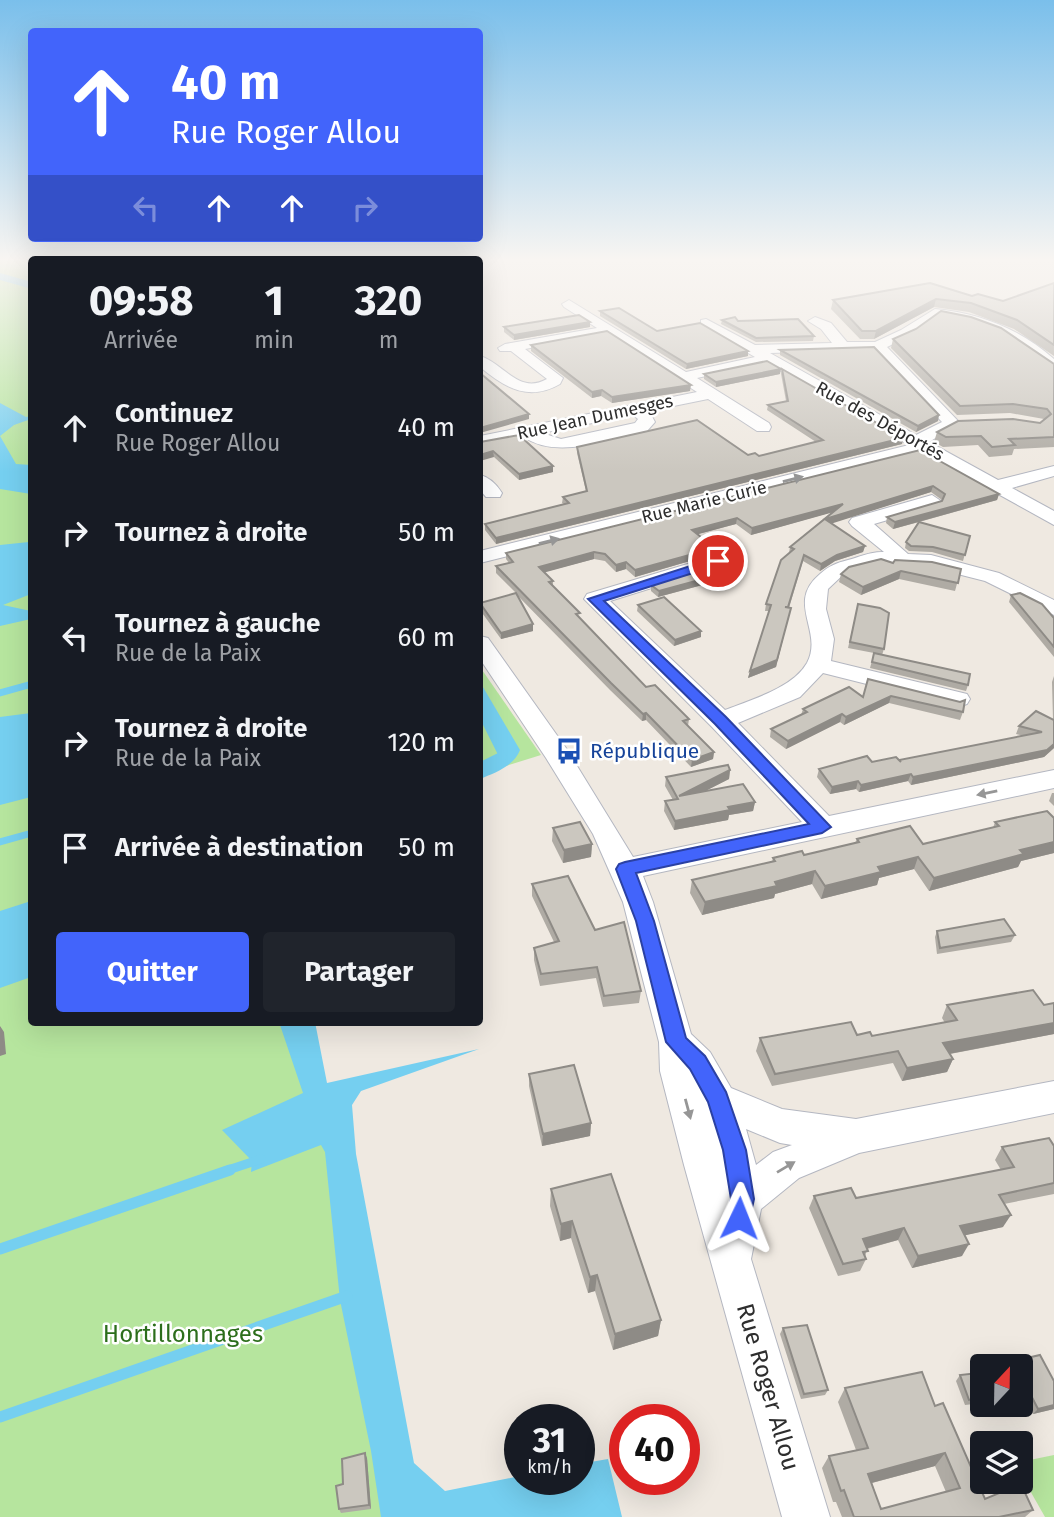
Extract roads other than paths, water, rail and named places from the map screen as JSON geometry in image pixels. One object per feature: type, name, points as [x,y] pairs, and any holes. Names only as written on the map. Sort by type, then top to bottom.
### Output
[{"type":"street","points":[[483,356],[514,346],[607,330],[763,427]]},
{"type":"street","name":"Rue des Déportés","points":[[718,330],[1054,519]]},
{"type":"street","points":[[829,330],[842,346]]},
{"type":"street","points":[[753,349],[878,346],[910,330]]},
{"type":"street","points":[[1001,330],[1032,348],[1054,367]]},
{"type":"street","points":[[487,373],[521,388],[538,388],[555,381],[555,378],[514,346]]},
{"type":"street","points":[[878,346],[952,423],[975,422]]},
{"type":"street","points":[[682,377],[770,358]]},
{"type":"street","name":"Rue Jean Dumesges","points":[[483,440],[527,431],[541,441],[561,444],[641,427],[647,422],[646,417],[636,409],[710,394]]},
{"type":"street","name":"Rue Marie Curie","points":[[483,557],[921,444],[952,423]]},
{"type":"street","points":[[996,486],[1054,471]]},
{"type":"street","points":[[902,559],[884,540],[859,522],[932,501]]},
{"type":"street","points":[[721,721],[791,692],[818,665],[823,639],[815,609],[817,587],[839,568],[880,558],[931,561],[992,577],[1054,608]]},
{"type":"street","points":[[718,561],[595,599],[721,721],[822,827]]},
{"type":"street","points":[[483,647],[557,754],[625,869],[645,921],[677,1042],[678,1070],[708,1181],[743,1199]]},
{"type":"street","points":[[818,665],[958,699]]},
{"type":"street","points":[[625,869],[1054,779]]},
{"type":"street","points":[[677,1042],[698,1063],[718,1099],[735,1150],[743,1199],[732,1258]]},
{"type":"street","points":[[743,1199],[786,1165],[857,1136],[1054,1097]]},
{"type":"street","points":[[718,1099],[780,1126],[857,1136]]},
{"type":"street","name":"Rue Roger Allou","points":[[708,1181],[806,1517]]},
{"type":"water","points":[[0,403],[28,417],[28,420],[14,425],[0,436]]},
{"type":"water","points":[[0,436],[16,464],[28,465],[28,494],[0,489]]},
{"type":"water","points":[[28,542],[28,595],[3,605],[28,610],[28,620],[0,626],[0,545]]},
{"type":"water","points":[[483,687],[520,750],[509,765],[483,778],[483,760],[502,751],[495,735],[483,719]]},
{"type":"water","points":[[28,713],[28,798],[0,805],[0,717]]},
{"type":"water","points":[[28,902],[28,978],[0,988],[0,911]]},
{"type":"water","points":[[280,1026],[316,1026],[327,1083],[479,1049],[361,1091],[352,1105],[356,1154],[414,1463],[445,1491],[504,1479],[504,1495],[595,1495],[595,1461],[608,1459],[609,1495],[617,1495],[622,1517],[381,1517],[371,1451],[340,1300],[325,1152],[321,1145],[251,1172],[252,1161],[222,1130],[303,1093]]},
{"type":"waterway","points":[[0,693],[28,685]]},
{"type":"waterway","points":[[483,717],[503,757],[500,759]]},
{"type":"waterway","points":[[0,842],[28,834]]},
{"type":"waterway","points":[[225,1171],[261,1159]]},
{"type":"waterway","points":[[0,1249],[230,1170]]},
{"type":"waterway","points":[[0,1417],[347,1296]]},
{"type":"place","name":"République","points":[[569,751]]},
{"type":"park label","name":"Hortillonnages","points":[[183,1334]]}]
